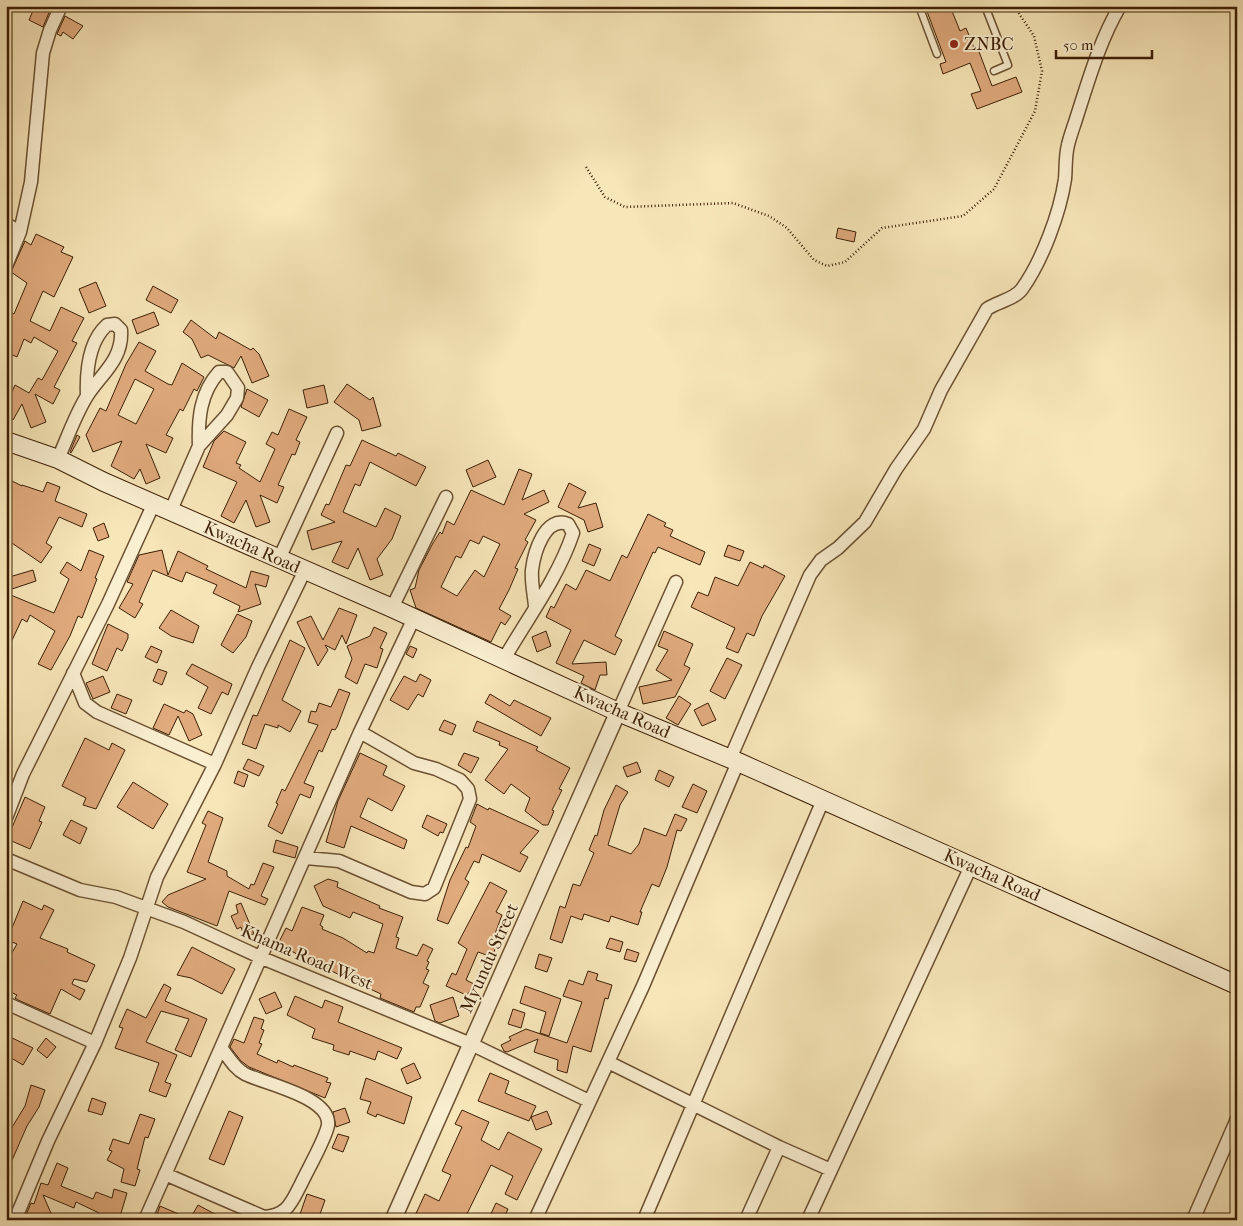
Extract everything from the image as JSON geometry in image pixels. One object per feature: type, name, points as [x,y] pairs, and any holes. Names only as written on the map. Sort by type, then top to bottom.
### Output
[{"type":"main road","name":"Kwacha Road","points":[[6,441],[58,459],[392,608],[618,712],[823,800],[1237,986]]},
{"type":"street","points":[[6,266],[20,232],[31,182],[43,53],[50,30],[61,6]]},
{"type":"street","points":[[535,1220],[608,1062],[810,575],[821,560],[838,548],[866,522],[896,469],[924,429],[942,390],[987,309],[996,302],[1016,296],[1022,289],[1041,254],[1053,229],[1065,178],[1068,144],[1087,82],[1112,20],[1120,6]]},
{"type":"street","points":[[6,224],[20,232]]},
{"type":"street","points":[[58,459],[87,396],[110,368],[122,341],[122,330],[115,324],[108,325],[100,331],[88,367],[87,396]]},
{"type":"street","points":[[171,510],[199,446],[227,415],[237,398],[238,388],[227,372],[219,372],[211,381],[203,400],[198,421],[199,446]]},
{"type":"street","points":[[279,559],[337,433]]},
{"type":"street","points":[[392,608],[446,497]]},
{"type":"street","points":[[6,818],[23,774],[154,503]]},
{"type":"street","points":[[504,659],[535,606],[561,560],[573,533],[568,524],[560,521],[553,523],[543,535],[537,553],[532,571],[535,606]]},
{"type":"street","points":[[15,1220],[48,1141],[95,1043],[130,958],[157,877],[215,764],[305,570]]},
{"type":"street","points":[[618,712],[676,582]]},
{"type":"street","points":[[145,1220],[222,1049],[360,732],[414,618]]},
{"type":"street","points":[[73,673],[85,703],[97,712],[215,764]]},
{"type":"street","name":"Myundu Street","points":[[393,1220],[618,712]]},
{"type":"street","points":[[306,858],[339,862],[411,892],[426,894],[434,888],[470,799],[468,789],[460,780],[436,769],[414,763],[360,732]]},
{"type":"street","points":[[644,1220],[692,1103],[823,800]]},
{"type":"street","name":"Khama Road West","points":[[6,859],[80,890],[116,897],[184,922],[262,958],[471,1044],[589,1101]]},
{"type":"street","points":[[808,1220],[972,866]]},
{"type":"street","points":[[6,1003],[95,1043]]},
{"type":"street","points":[[165,1174],[264,1217],[277,1216],[288,1208],[309,1168],[328,1125],[326,1112],[315,1102],[244,1074],[234,1065],[222,1049]]},
{"type":"street","points":[[608,1062],[779,1147],[831,1170]]},
{"type":"street","points":[[1193,1220],[1237,1119]]},
{"type":"street","points":[[746,1220],[779,1147]]},
{"type":"lane","points":[[919,6],[937,54]]},
{"type":"lane","points":[[985,6],[1008,65],[994,71]]},
{"type":"path","points":[[586,167],[605,198],[625,207],[733,203],[768,216],[787,228],[814,260],[827,266],[845,262],[882,228],[963,216],[994,189],[1035,111],[1042,71],[1034,36],[1014,6]]},
{"type":"building","points":[[35,6],[51,8],[43,27],[29,20]]},
{"type":"building","name":"ZNBC","points":[[925,6],[950,6],[960,31],[966,28],[975,50],[978,49],[992,86],[1016,77],[1022,92],[977,109],[971,94],[981,91],[970,63],[943,74],[940,64],[946,62]]},
{"type":"building","points":[[65,16],[83,26],[73,39],[63,32],[61,36],[57,34]]},
{"type":"building","points":[[838,228],[856,232],[854,242],[836,238]]},
{"type":"building","points":[[36,234],[64,247],[61,252],[73,257],[54,297],[43,291],[30,321],[50,331],[61,307],[84,318],[72,341],[77,343],[54,387],[60,390],[53,404],[35,394],[46,422],[31,428],[22,404],[13,420],[6,416],[6,394],[10,396],[15,385],[29,393],[38,378],[42,380],[58,351],[34,337],[31,343],[24,339],[17,357],[6,352],[6,317],[9,311],[14,314],[27,283],[11,272],[25,241],[31,245]]},
{"type":"building","points":[[96,282],[106,306],[89,313],[79,289]]},
{"type":"building","points":[[153,286],[178,300],[171,313],[146,300]]},
{"type":"building","points":[[154,312],[159,325],[137,334],[132,320]]},
{"type":"building","points":[[191,320],[216,339],[219,332],[251,350],[253,348],[259,354],[269,376],[252,383],[241,356],[234,368],[208,355],[201,358],[192,339],[183,332]]},
{"type":"building","points":[[139,342],[156,351],[145,371],[168,384],[172,385],[182,363],[204,377],[197,391],[194,389],[183,411],[180,409],[166,435],[173,438],[166,453],[146,444],[160,478],[146,484],[140,469],[134,479],[111,466],[122,441],[93,452],[86,435],[100,408],[106,411],[126,364]],"holes":[[[135,379],[154,389],[136,424],[118,415]]]},
{"type":"building","points":[[347,384],[370,400],[373,397],[381,426],[362,431],[359,420],[334,402]]},
{"type":"building","points":[[324,385],[328,403],[307,408],[303,390]]},
{"type":"building","points":[[247,389],[268,400],[259,417],[241,407]]},
{"type":"building","points":[[289,409],[307,417],[296,440],[300,442],[295,455],[292,454],[278,485],[284,487],[277,503],[260,495],[270,522],[256,527],[246,500],[234,523],[221,516],[237,482],[203,467],[214,441],[224,431],[246,442],[236,463],[241,465],[239,468],[260,482],[275,449],[266,444],[272,432],[278,435]]},
{"type":"building","points":[[77,435],[80,437],[71,453],[70,452]]},
{"type":"building","points":[[362,440],[396,456],[398,453],[426,467],[416,486],[370,462],[360,486],[355,484],[343,512],[376,527],[385,508],[401,516],[392,539],[377,559],[383,575],[370,580],[358,548],[348,569],[332,562],[342,541],[312,550],[307,531],[335,522],[321,515],[326,504],[329,505],[346,465],[350,466]]},
{"type":"building","points":[[488,460],[496,477],[473,487],[466,470]]},
{"type":"building","points":[[519,469],[532,474],[522,500],[544,490],[549,502],[524,514],[536,520],[525,540],[528,542],[515,568],[518,569],[499,609],[511,616],[505,625],[501,622],[491,642],[416,608],[410,590],[415,588],[419,570],[433,543],[440,532],[442,534],[447,521],[454,525],[471,490],[504,505]],"holes":[[[483,536],[500,544],[484,577],[475,570],[457,596],[441,587],[456,556],[461,558],[470,540],[479,544]]]},
{"type":"building","points":[[6,478],[22,486],[43,492],[47,482],[60,487],[55,501],[87,514],[82,527],[59,517],[46,543],[52,547],[41,563],[6,539]]},
{"type":"building","points":[[569,483],[586,492],[578,508],[596,503],[603,527],[588,532],[584,520],[558,507]]},
{"type":"building","points":[[648,514],[666,523],[664,526],[673,530],[670,536],[705,552],[700,565],[658,547],[655,553],[653,552],[615,636],[622,640],[615,655],[584,640],[572,664],[606,662],[607,675],[600,675],[595,690],[581,683],[584,676],[556,663],[571,630],[546,617],[551,606],[554,608],[566,584],[576,590],[586,570],[610,581],[622,555],[627,558]]},
{"type":"building","points":[[104,523],[109,537],[98,541],[93,528]]},
{"type":"building","points":[[589,544],[601,549],[594,566],[582,561]]},
{"type":"building","points":[[728,545],[744,551],[740,561],[724,556]]},
{"type":"building","points":[[89,550],[104,556],[95,578],[97,579],[82,618],[78,616],[70,636],[51,670],[38,664],[55,631],[30,615],[27,622],[22,619],[6,653],[6,626],[11,615],[6,612],[6,593],[54,613],[69,579],[60,573],[67,562],[81,571]]},
{"type":"building","points":[[162,550],[168,575],[178,551],[208,566],[206,569],[246,588],[251,571],[269,576],[266,587],[255,584],[261,604],[238,612],[240,606],[213,593],[217,585],[186,572],[182,582],[153,570],[139,602],[143,604],[135,618],[119,608],[133,584],[127,582],[139,555]]},
{"type":"building","points":[[750,562],[763,568],[764,565],[785,576],[762,616],[754,636],[747,633],[738,653],[726,648],[735,628],[691,607],[698,592],[708,596],[715,577],[738,586]]},
{"type":"building","points":[[33,570],[36,581],[6,591],[6,578]]},
{"type":"building","points":[[339,608],[357,615],[346,644],[342,635],[335,650],[325,645],[328,650],[318,666],[297,622],[311,616],[323,640]]},
{"type":"building","points":[[171,610],[199,626],[193,643],[171,636],[159,628]]},
{"type":"building","points":[[237,614],[252,621],[246,637],[233,653],[221,645]]},
{"type":"building","points":[[108,624],[128,634],[128,638],[122,651],[117,648],[107,671],[92,664]]},
{"type":"building","points":[[374,627],[387,633],[380,648],[383,649],[377,668],[365,664],[357,684],[345,677],[352,659],[347,646],[370,636]]},
{"type":"building","points":[[546,631],[551,646],[537,652],[532,637]]},
{"type":"building","points":[[664,631],[693,644],[684,665],[690,668],[675,697],[643,704],[639,687],[672,680],[656,670],[668,650],[658,646]]},
{"type":"building","points":[[290,640],[305,648],[282,700],[301,711],[290,732],[278,725],[278,728],[265,724],[256,749],[242,744],[253,715],[257,716]]},
{"type":"building","points":[[151,646],[162,651],[157,663],[145,657]]},
{"type":"building","points":[[410,646],[417,649],[413,658],[406,654]]},
{"type":"building","points":[[727,658],[742,665],[725,699],[710,691]]},
{"type":"building","points":[[192,664],[232,684],[228,695],[222,692],[211,714],[198,708],[208,687],[186,674]]},
{"type":"building","points":[[158,669],[167,672],[162,685],[153,681]]},
{"type":"building","points":[[420,674],[431,680],[423,697],[418,694],[408,710],[390,700],[404,676],[416,682]]},
{"type":"building","points":[[103,676],[110,692],[93,699],[86,683]]},
{"type":"building","points":[[339,689],[350,693],[337,727],[335,730],[332,729],[322,752],[319,750],[304,783],[314,787],[310,798],[300,794],[282,834],[268,826],[278,804],[276,803],[282,789],[285,791],[318,725],[308,722],[311,711],[316,712],[319,703],[331,707]]},
{"type":"building","points":[[117,694],[132,700],[126,714],[111,708]]},
{"type":"building","points":[[490,694],[510,706],[514,700],[551,718],[541,736],[485,703]]},
{"type":"building","points":[[679,696],[691,704],[678,725],[666,718]]},
{"type":"building","points":[[708,703],[716,720],[702,726],[694,710]]},
{"type":"building","points":[[164,704],[184,713],[186,710],[193,714],[202,735],[189,741],[178,716],[169,735],[153,728]]},
{"type":"building","points":[[444,720],[456,725],[452,735],[439,730]]},
{"type":"building","points":[[477,721],[538,747],[536,750],[570,768],[559,789],[562,790],[552,810],[554,811],[548,825],[543,825],[525,811],[530,798],[511,784],[504,794],[485,780],[508,749],[499,745],[500,742],[473,731]]},
{"type":"building","points":[[85,738],[109,750],[112,743],[125,750],[96,809],[83,805],[86,798],[62,786]]},
{"type":"building","points":[[360,753],[387,766],[383,775],[405,786],[392,811],[368,798],[360,817],[407,840],[404,849],[351,826],[344,848],[326,842],[338,801]]},
{"type":"building","points":[[464,753],[479,758],[471,773],[458,765]]},
{"type":"building","points":[[248,759],[264,766],[259,776],[243,769]]},
{"type":"building","points":[[637,762],[641,772],[627,777],[623,767]]},
{"type":"building","points":[[659,770],[674,777],[669,787],[655,780]]},
{"type":"building","points":[[238,771],[248,775],[244,787],[234,783]]},
{"type":"building","points":[[133,782],[168,804],[153,829],[117,807]]},
{"type":"building","points":[[693,784],[707,791],[697,813],[682,807]]},
{"type":"building","points":[[616,785],[628,792],[620,805],[608,845],[631,854],[639,844],[644,828],[666,836],[675,814],[687,819],[681,831],[677,830],[667,867],[659,887],[652,884],[640,912],[642,912],[638,925],[611,916],[609,922],[584,914],[582,920],[571,916],[562,943],[550,939],[560,906],[565,908],[573,884],[580,886],[594,853],[589,850],[595,835],[597,836],[604,810]]},
{"type":"building","points":[[25,797],[45,807],[39,821],[42,822],[30,849],[7,839]]},
{"type":"building","points":[[477,804],[539,831],[520,853],[528,857],[520,872],[482,854],[479,863],[474,861],[465,879],[469,882],[448,924],[437,920],[450,880],[466,847],[468,848],[476,826],[470,822]]},
{"type":"building","points":[[208,811],[223,818],[208,862],[227,871],[227,876],[249,889],[251,884],[254,885],[263,863],[274,867],[261,896],[268,899],[265,905],[229,891],[217,926],[168,907],[162,902],[168,895],[206,879],[187,872],[206,825],[202,823]]},
{"type":"building","points":[[427,815],[447,824],[443,833],[440,832],[438,836],[422,827]]},
{"type":"building","points":[[71,820],[87,828],[80,844],[63,835]]},
{"type":"building","points":[[276,840],[298,847],[295,858],[273,852]]},
{"type":"building","points":[[328,879],[338,882],[337,887],[380,906],[379,908],[403,917],[396,937],[399,938],[396,948],[417,956],[423,944],[433,949],[427,961],[429,962],[426,969],[429,970],[423,983],[429,986],[420,1007],[416,1007],[414,1012],[380,998],[381,994],[278,944],[286,928],[292,931],[302,907],[324,915],[320,925],[323,927],[322,929],[343,938],[367,953],[368,951],[374,953],[383,924],[353,912],[350,918],[323,906],[314,886]]},
{"type":"building","points":[[490,882],[507,891],[496,912],[502,915],[492,942],[497,944],[492,957],[478,952],[466,980],[474,984],[468,994],[464,994],[446,986],[452,973],[456,975],[467,949],[458,943]]},
{"type":"building","points":[[23,901],[42,910],[44,905],[54,910],[40,938],[68,949],[67,952],[95,965],[87,982],[74,979],[72,984],[85,990],[80,1000],[61,989],[50,1014],[18,1000],[15,998],[17,995],[6,990],[6,963],[17,944],[7,940]]},
{"type":"building","points":[[241,903],[254,934],[244,936],[241,927],[237,929],[231,916],[238,913],[236,905]]},
{"type":"building","points":[[610,938],[623,942],[620,952],[606,948]]},
{"type":"building","points":[[192,947],[235,969],[222,994],[191,978],[177,975]]},
{"type":"building","points":[[627,949],[639,953],[636,962],[624,959]]},
{"type":"building","points":[[539,954],[552,958],[547,972],[535,968]]},
{"type":"building","points":[[588,971],[598,974],[596,980],[612,985],[608,999],[605,998],[591,1052],[573,1046],[567,1073],[557,1070],[558,1060],[534,1052],[538,1039],[507,1052],[504,1051],[501,1045],[511,1040],[509,1037],[526,1029],[567,1043],[582,1002],[563,996],[569,980],[583,985]]},
{"type":"building","points":[[164,984],[171,988],[165,1001],[207,1019],[191,1057],[175,1050],[189,1019],[161,1011],[146,1042],[177,1055],[165,1082],[171,1084],[166,1097],[149,1091],[159,1063],[115,1048],[123,1028],[119,1027],[127,1009],[146,1018]]},
{"type":"building","points":[[525,986],[561,999],[549,1036],[540,1033],[546,1012],[520,1003]]},
{"type":"building","points":[[275,992],[282,1007],[266,1014],[259,999]]},
{"type":"building","points":[[295,996],[322,1008],[325,1000],[343,1007],[338,1022],[402,1048],[397,1059],[378,1051],[375,1060],[350,1051],[349,1055],[333,1050],[334,1045],[312,1038],[315,1029],[287,1015]]},
{"type":"building","points":[[453,997],[459,1016],[440,1023],[435,1021],[430,1005]]},
{"type":"building","points":[[513,1009],[525,1013],[521,1028],[508,1024]]},
{"type":"building","points":[[254,1017],[264,1020],[261,1029],[264,1030],[259,1043],[262,1044],[257,1054],[277,1063],[278,1060],[293,1067],[294,1065],[328,1078],[326,1082],[331,1083],[325,1098],[249,1067],[241,1061],[230,1047],[234,1039],[244,1043]]},
{"type":"building","points":[[6,1035],[33,1048],[23,1065],[6,1055]]},
{"type":"building","points":[[46,1038],[56,1047],[47,1058],[37,1050]]},
{"type":"building","points":[[414,1063],[421,1078],[407,1084],[401,1069]]},
{"type":"building","points":[[490,1073],[509,1081],[505,1093],[536,1106],[529,1121],[478,1101]]},
{"type":"building","points":[[366,1078],[412,1097],[404,1124],[377,1114],[376,1117],[367,1113],[371,1102],[360,1099]]},
{"type":"building","points":[[31,1085],[45,1090],[39,1107],[27,1126],[6,1174],[6,1142],[11,1129],[25,1106]]},
{"type":"building","points":[[92,1098],[106,1103],[102,1115],[88,1111]]},
{"type":"building","points":[[345,1108],[350,1122],[336,1127],[333,1112]]},
{"type":"building","points":[[462,1110],[489,1122],[481,1140],[499,1150],[508,1132],[542,1149],[517,1200],[505,1194],[513,1176],[491,1165],[464,1220],[413,1220],[425,1194],[439,1201],[451,1175],[442,1171],[462,1127],[455,1124]]},
{"type":"building","points":[[229,1111],[243,1117],[224,1165],[209,1159]]},
{"type":"building","points":[[547,1111],[552,1124],[536,1130],[531,1117]]},
{"type":"building","points":[[140,1114],[155,1119],[148,1138],[145,1137],[137,1169],[140,1170],[135,1186],[121,1182],[124,1169],[107,1160],[112,1151],[109,1150],[113,1139],[129,1144]]},
{"type":"building","points":[[338,1134],[349,1137],[343,1152],[332,1148]]},
{"type":"building","points":[[57,1163],[68,1168],[61,1186],[93,1199],[96,1192],[112,1198],[114,1189],[127,1193],[119,1220],[97,1220],[99,1213],[76,1202],[74,1208],[43,1195],[54,1220],[24,1220],[31,1203],[34,1204],[41,1183],[48,1185]]},
{"type":"building","points":[[307,1194],[325,1200],[318,1220],[298,1220]]},
{"type":"building","points":[[496,1203],[508,1209],[503,1220],[488,1220]]},
{"type":"building","points":[[198,1205],[226,1220],[155,1220],[160,1206],[190,1219]]},
{"type":"place","name":"ZNBC","points":[[954,44]]}]
